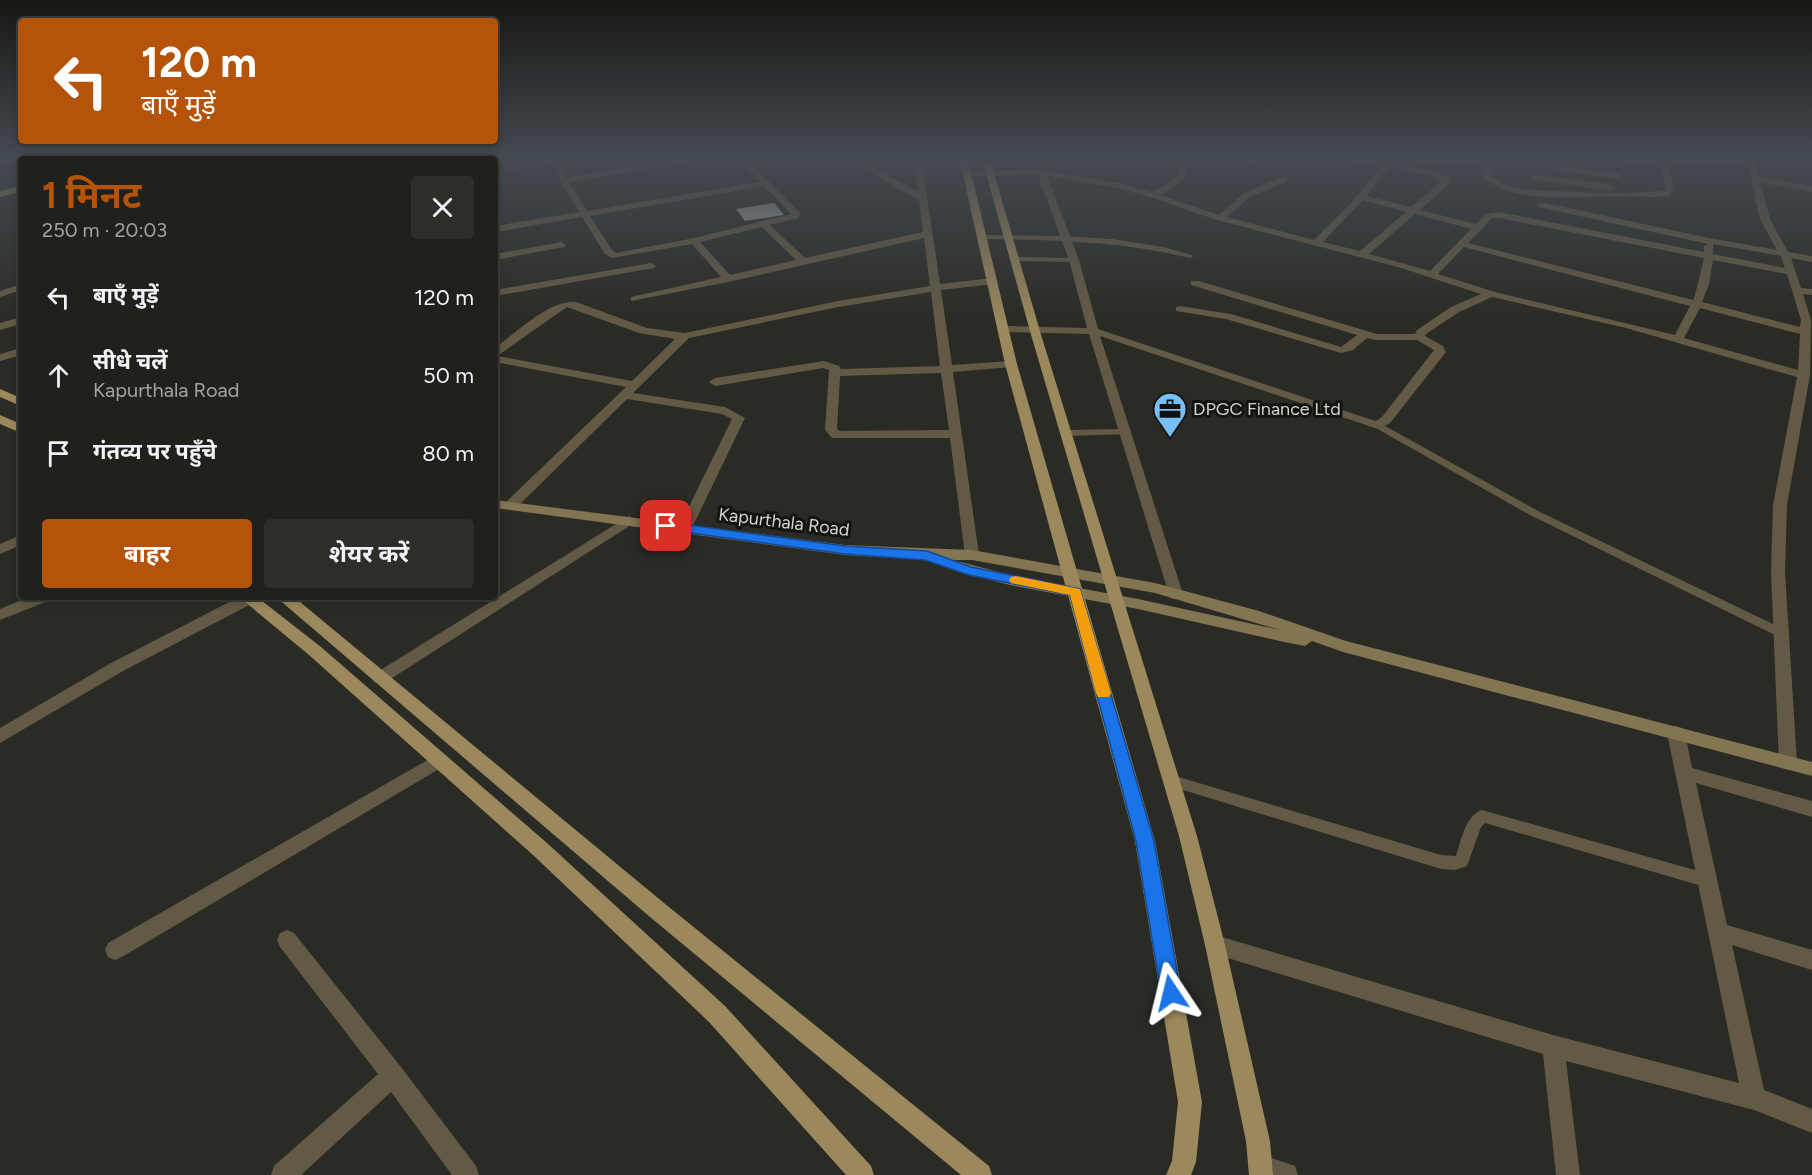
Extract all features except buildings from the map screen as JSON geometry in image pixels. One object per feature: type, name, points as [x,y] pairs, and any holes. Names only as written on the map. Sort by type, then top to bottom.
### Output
[{"type":"main road","points":[[976,211],[1011,364],[1145,841],[1190,1102],[1184,1162],[1178,1175]]},
{"type":"main road","points":[[1001,211],[1034,329],[1172,781],[1215,945],[1258,1141],[1261,1170]]},
{"type":"main road","points":[[0,393],[18,401]]},
{"type":"main road","points":[[3,422],[18,428]]},
{"type":"main road","name":"Kapurthala Road","points":[[498,504],[845,550],[927,555]]},
{"type":"main road","points":[[927,555],[969,571],[1117,600],[1252,631],[1343,646]]},
{"type":"main road","points":[[927,555],[972,555],[1175,594],[1254,615],[1343,646],[1812,769]]},
{"type":"main road","points":[[250,600],[315,651],[540,849],[717,1014],[862,1175]]},
{"type":"main road","points":[[288,600],[666,917],[980,1175]]},
{"type":"street","points":[[582,211],[608,252],[615,255],[693,241],[792,219],[796,213],[794,211]]},
{"type":"street","points":[[498,229],[608,211]]},
{"type":"street","points":[[925,211],[972,555]]},
{"type":"street","points":[[1056,211],[1074,261],[1093,331],[1175,594]]},
{"type":"street","points":[[1199,211],[1432,274],[1492,294],[1807,372]]},
{"type":"street","points":[[1220,218],[1228,211]]},
{"type":"street","points":[[1316,243],[1347,211]]},
{"type":"street","points":[[1362,255],[1411,211]]},
{"type":"street","points":[[1415,211],[1479,228]]},
{"type":"street","points":[[1568,211],[1710,241],[1812,259]]},
{"type":"street","points":[[1763,211],[1765,219],[1785,254],[1808,325],[1807,372],[1780,505],[1778,572],[1788,763]]},
{"type":"street","points":[[1432,274],[1479,228],[1488,216],[1499,215],[1791,272]]},
{"type":"street","points":[[765,225],[803,262]]},
{"type":"street","points":[[635,299],[927,234]]},
{"type":"street","points":[[693,241],[728,279]]},
{"type":"street","points":[[1678,339],[1697,304],[1707,279],[1710,241]]},
{"type":"street","points":[[1462,244],[1697,304],[1808,325]]},
{"type":"street","points":[[498,256],[561,245]]},
{"type":"street","points":[[498,292],[651,266]]},
{"type":"street","points":[[498,351],[557,308],[566,304],[576,305],[671,337],[685,336],[848,300],[936,286],[993,281]]},
{"type":"street","points":[[1004,329],[1093,331],[1378,425],[1386,420],[1440,352],[1439,348],[1419,337],[1386,338],[1365,334],[1196,283]]},
{"type":"street","points":[[0,294],[18,288]]},
{"type":"street","points":[[1796,290],[1812,292]]},
{"type":"street","points":[[1419,337],[1421,332],[1455,309],[1474,299],[1492,294]]},
{"type":"street","points":[[1180,309],[1227,316],[1341,350],[1349,348],[1365,334]]},
{"type":"street","points":[[0,327],[18,321]]},
{"type":"street","points":[[510,506],[685,336]]},
{"type":"street","points":[[0,358],[18,352]]},
{"type":"street","points":[[498,360],[633,385]]},
{"type":"street","points":[[716,382],[824,364],[835,368],[831,430],[836,435],[956,434]]},
{"type":"street","points":[[834,373],[1011,364]]},
{"type":"street","points":[[623,395],[725,411],[739,418],[685,529]]},
{"type":"street","points":[[380,678],[628,520]]},
{"type":"street","points":[[0,549],[18,541]]},
{"type":"street","points":[[0,615],[36,600]]},
{"type":"street","points":[[0,736],[117,667],[243,600]]},
{"type":"street","points":[[1676,733],[1754,1098]]},
{"type":"street","points":[[115,950],[438,761]]},
{"type":"street","points":[[1685,773],[1812,809]]},
{"type":"street","points":[[1719,932],[1812,960]]},
{"type":"street","points":[[287,940],[393,1075],[467,1175]]},
{"type":"street","points":[[1215,945],[1553,1046],[1754,1098],[1812,1121]]},
{"type":"street","points":[[1553,1046],[1568,1175]]},
{"type":"street","points":[[283,1175],[393,1075]]},
{"type":"street","points":[[1261,1170],[1286,1175]]},
{"type":"lane","points":[[982,237],[1066,237],[1128,242],[1190,256]]},
{"type":"lane","points":[[1014,259],[1074,261]]},
{"type":"lane","points":[[1378,425],[1534,513],[1782,633]]},
{"type":"lane","points":[[1066,433],[1125,432]]},
{"type":"lane","points":[[1172,781],[1441,862],[1455,864],[1462,861],[1475,824],[1482,816],[1709,881]]},
{"type":"slow traffic","points":[[1016,580],[1076,592],[1104,693]]},
{"type":"place","name":"DPGC Finance Ltd","points":[[1170,438]]},
{"type":"route","points":[[666,526],[845,550],[927,555],[969,571],[1076,592],[1145,841],[1171,993]]}]
